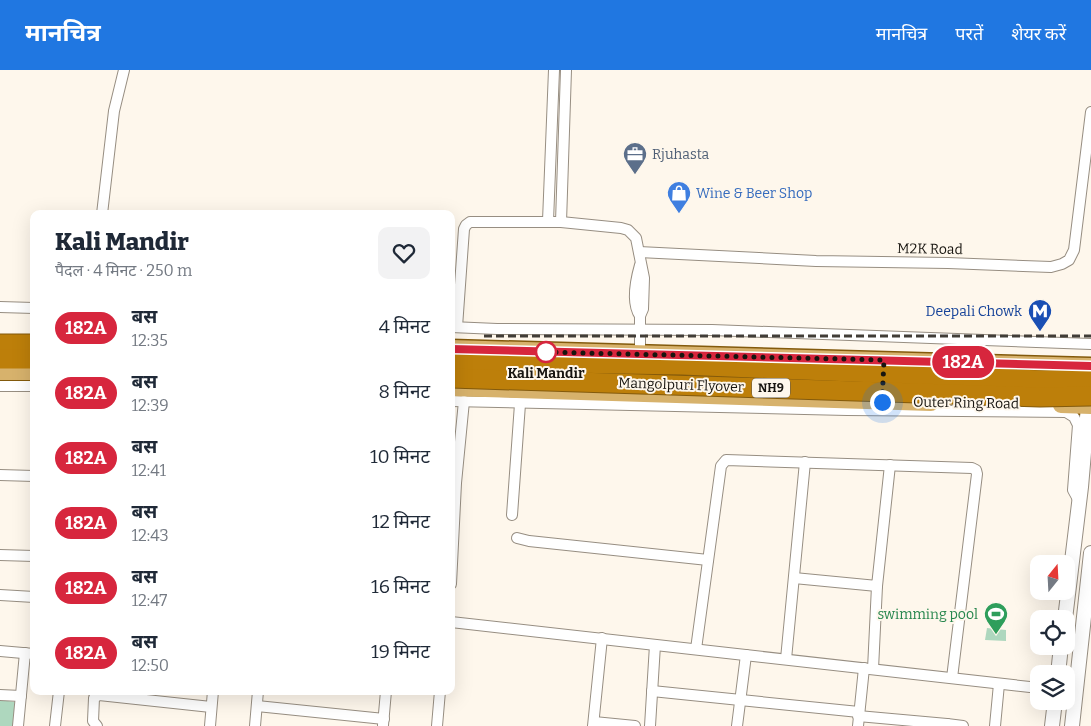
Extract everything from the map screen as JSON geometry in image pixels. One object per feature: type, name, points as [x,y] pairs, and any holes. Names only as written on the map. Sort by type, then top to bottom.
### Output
[{"type":"highway","points":[[0,344],[30,344]]},
{"type":"highway","points":[[0,359],[30,359]]},
{"type":"highway","name":"Mangolpuri Flyover","points":[[455,360],[682,366],[1041,380],[1091,379]]},
{"type":"highway","name":"Mangolpuri Flyover","points":[[455,378],[1040,397],[1090,402]]},
{"type":"main road","points":[[0,337],[30,337]]},
{"type":"main road","points":[[455,348],[1091,366]]},
{"type":"main road","points":[[882,402],[884,360]]},
{"type":"main road","points":[[0,372],[30,372]]},
{"type":"main road","name":"Outer Ring Road","points":[[455,388],[882,402],[1090,402]]},
{"type":"street","points":[[102,210],[114,111],[124,70]]},
{"type":"street","points":[[548,222],[554,70]]},
{"type":"street","points":[[561,222],[566,70]]},
{"type":"street","name":"M2K Road","points":[[639,252],[816,261],[948,263],[1032,267],[1051,267],[1062,264],[1070,260],[1074,250],[1091,112]]},
{"type":"street","points":[[455,317],[464,229],[470,222],[561,222],[622,228],[628,230],[636,238],[644,278],[643,309],[640,316],[640,354]]},
{"type":"street","points":[[0,307],[30,308]]},
{"type":"street","points":[[455,327],[712,330],[1091,344]]},
{"type":"street","points":[[0,386],[30,386]]},
{"type":"street","points":[[455,401],[520,404],[1066,412],[1074,417],[1078,425],[1074,490],[1079,502]]},
{"type":"street","points":[[455,464],[456,444],[464,402]]},
{"type":"street","points":[[1066,610],[1079,502],[1086,485],[1090,402]]},
{"type":"street","points":[[512,515],[520,404]]},
{"type":"street","points":[[696,649],[722,463],[726,460],[972,468],[976,470],[952,678]]},
{"type":"street","points":[[786,659],[805,462]]},
{"type":"street","points":[[858,718],[868,669],[890,465]]},
{"type":"street","points":[[0,475],[30,476]]},
{"type":"street","points":[[518,538],[539,542],[708,560]]},
{"type":"street","points":[[1072,726],[1091,553]]},
{"type":"street","points":[[0,555],[30,556]]},
{"type":"street","points":[[794,578],[877,586]]},
{"type":"street","points":[[0,595],[30,597]]},
{"type":"street","points":[[455,622],[1030,687]]},
{"type":"street","points":[[602,638],[594,724],[635,726]]},
{"type":"street","points":[[650,726],[655,645]]},
{"type":"street","points":[[0,651],[30,653],[21,696],[18,726]]},
{"type":"street","points":[[737,726],[746,655]]},
{"type":"street","points":[[995,726],[998,684]]},
{"type":"street","points":[[652,691],[741,700],[858,718],[962,726]]},
{"type":"street","points":[[0,695],[21,696]]},
{"type":"street","points":[[55,726],[59,695]]},
{"type":"street","points":[[97,726],[93,721],[94,698],[99,695],[211,707]]},
{"type":"street","points":[[210,726],[212,695]]},
{"type":"street","points":[[255,726],[258,695]]},
{"type":"street","points":[[257,706],[383,723],[386,695]]},
{"type":"street","points":[[437,726],[440,695]]},
{"type":"street","points":[[1052,726],[1054,710]]},
{"type":"green space","name":"swimming pool","points":[[987,628],[1006,630],[1006,641],[985,640]]},
{"type":"green space","points":[[0,700],[16,702],[14,726],[0,726]]},
{"type":"railway","points":[[484,336],[1091,336]]},
{"type":"bus line","name":"182A","points":[[455,349],[1091,366]]},
{"type":"place","name":"Rjuhasta","points":[[635,175]]},
{"type":"place","name":"Wine & Beer Shop","points":[[679,214]]},
{"type":"place","name":"Deepali Chowk","points":[[1040,332]]},
{"type":"place","name":"Kali Mandir","points":[[546,352]]},
{"type":"place","name":"swimming pool","points":[[996,635]]},
{"type":"route","points":[[546,352],[542,352],[884,360],[882,402]]}]
